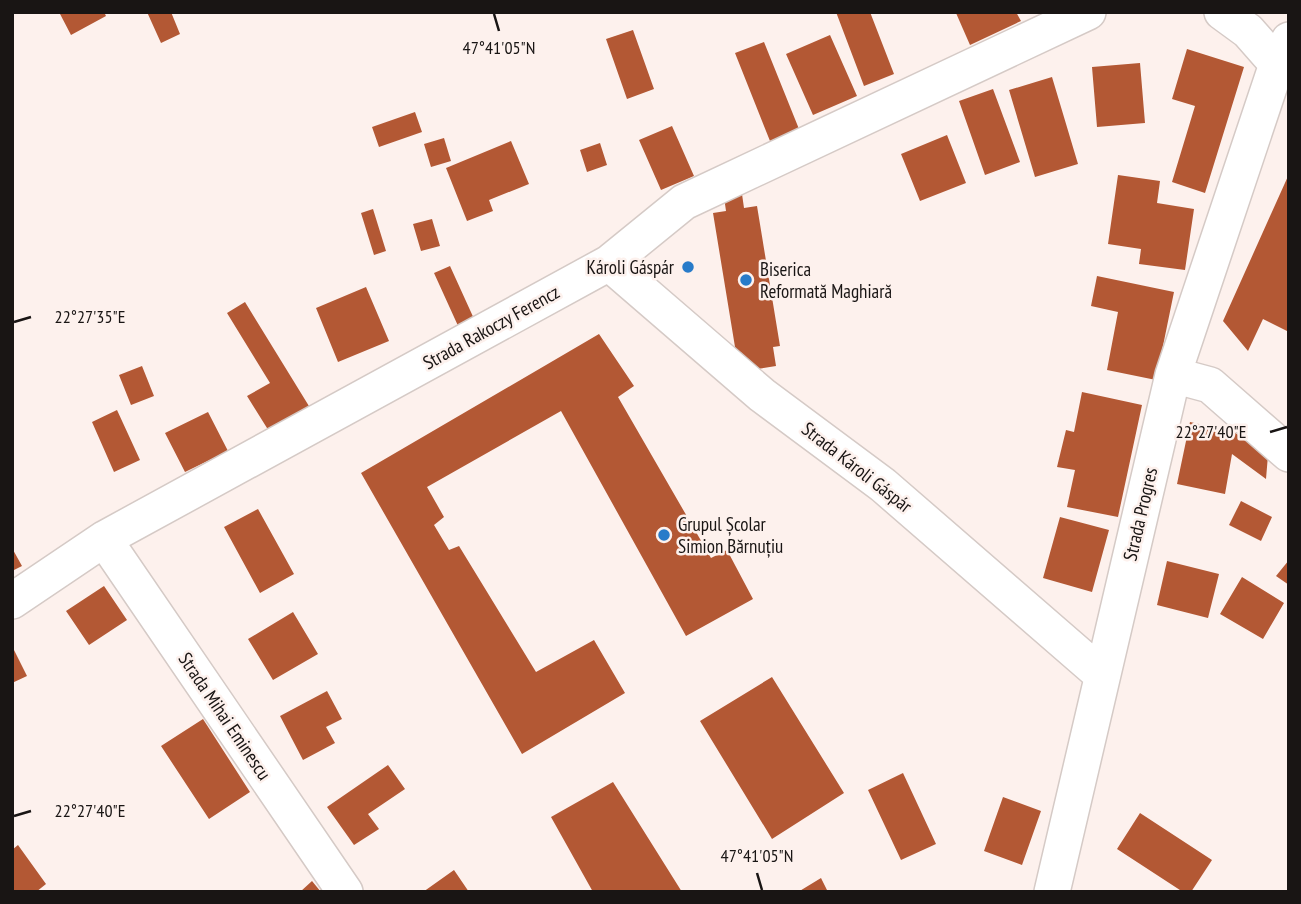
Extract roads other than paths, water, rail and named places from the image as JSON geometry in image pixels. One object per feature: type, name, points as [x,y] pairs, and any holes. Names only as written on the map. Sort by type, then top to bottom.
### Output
[{"type":"street","name":"Strada Rakoczy Ferencz","points":[[12,601],[104,539],[609,263],[684,202],[1087,12]]},
{"type":"street","name":"Strada Progres","points":[[1052,892],[1172,375],[1283,52],[1222,12]]},
{"type":"street","name":"Strada Károli Gáspár","points":[[609,263],[762,396],[883,485],[1101,675]]},
{"type":"street","points":[[1172,375],[1210,385],[1289,454]]},
{"type":"street","name":"Strada Mihai Eminescu","points":[[104,539],[345,892]]},
{"type":"place","name":"Károli Gáspár","points":[[688,267]]},
{"type":"place","name":"Biserica Reformată Maghiară","points":[[746,280]]},
{"type":"place","name":"Grupul Școlar Simion Bărnuțiu","points":[[664,535]]}]
